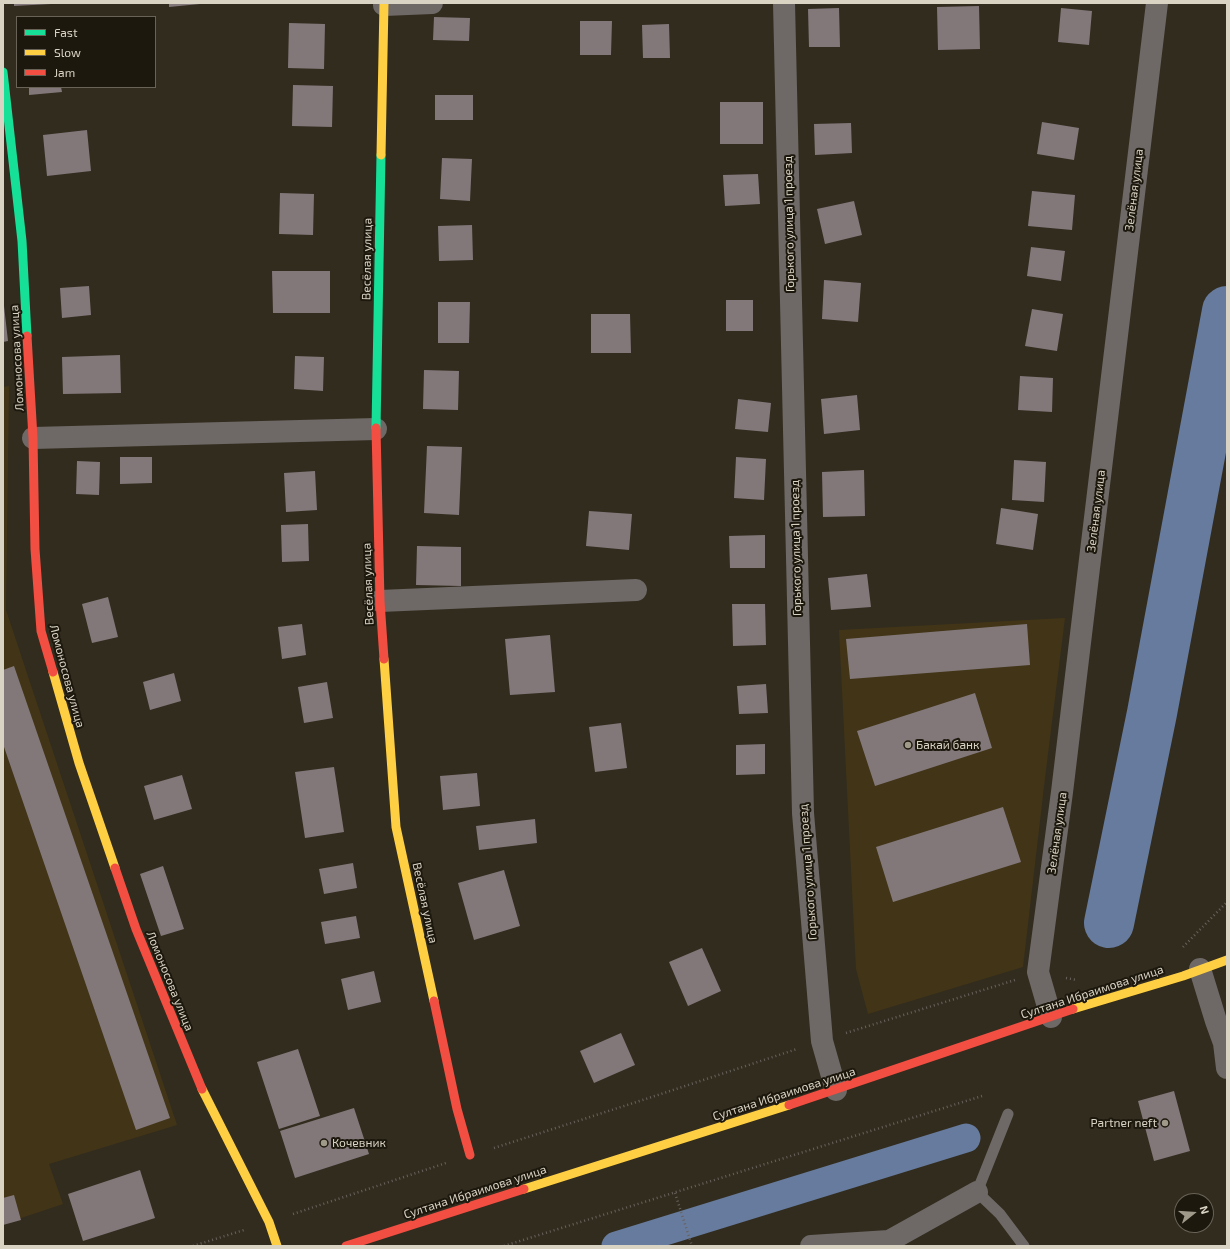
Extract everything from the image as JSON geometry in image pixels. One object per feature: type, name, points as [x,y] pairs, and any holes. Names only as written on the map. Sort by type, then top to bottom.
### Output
[{"type":"street","points":[[384,4],[432,3]]},
{"type":"street","name":"Горького улица 1 проезд","points":[[784,3],[803,813],[822,1041],[836,1090]]},
{"type":"street","name":"Зелёная улица","points":[[1057,1015],[1038,972],[1062,792],[1157,3]]},
{"type":"street","name":"Весёлая улица","points":[[384,4],[376,429],[380,601],[396,827],[457,1109],[470,1155]]},
{"type":"street","name":"Ломоносова улица","points":[[3,72],[22,241],[33,438],[36,549],[41,631],[79,763],[136,929],[197,1078],[269,1222],[277,1246]]},
{"type":"street","points":[[33,438],[376,429]]},
{"type":"street","points":[[380,601],[636,590]]},
{"type":"street","name":"Султана Ибраимова улица","points":[[346,1246],[836,1090],[1057,1015],[1227,960]]},
{"type":"street","points":[[1191,972],[1226,1043],[1227,1068]]},
{"type":"street","points":[[811,1246],[889,1241],[977,1192]]},
{"type":"lane","points":[[1008,1114],[977,1192],[1000,1214],[1024,1246]]},
{"type":"path","points":[[1183,947],[1227,902]]},
{"type":"path","points":[[193,1246],[1038,972],[1076,980]]},
{"type":"path","points":[[504,1246],[675,1194],[982,1096]]},
{"type":"path","points":[[675,1194],[692,1246]]},
{"type":"shaded area","points":[[9,386],[6,610],[177,1125],[49,1164],[63,1204],[3,1224],[3,387]]},
{"type":"shaded area","points":[[1065,618],[1023,967],[868,1014],[856,969],[839,630]]},
{"type":"building","points":[[14,3],[51,3],[51,4],[14,6]]},
{"type":"building","points":[[169,3],[200,3],[200,4],[169,7]]},
{"type":"building","points":[[979,6],[980,49],[938,50],[937,7]]},
{"type":"building","points":[[839,8],[840,47],[809,47],[808,9]]},
{"type":"building","points":[[1061,8],[1092,11],[1089,45],[1058,42]]},
{"type":"building","points":[[434,17],[470,18],[469,41],[433,40]]},
{"type":"building","points":[[580,21],[612,21],[611,55],[580,55]]},
{"type":"building","points":[[289,23],[325,24],[324,69],[288,68]]},
{"type":"building","points":[[669,24],[670,58],[643,58],[642,25]]},
{"type":"building","points":[[293,85],[333,86],[332,127],[292,126]]},
{"type":"building","points":[[29,88],[61,88],[62,92],[29,95]]},
{"type":"building","points":[[435,95],[473,95],[473,120],[435,120]]},
{"type":"building","points":[[720,102],[763,102],[763,144],[720,144]]},
{"type":"building","points":[[1042,122],[1079,128],[1074,160],[1037,154]]},
{"type":"building","points":[[851,123],[852,153],[815,155],[814,124]]},
{"type":"building","points":[[87,130],[91,171],[47,176],[43,135]]},
{"type":"building","points":[[442,158],[472,159],[470,201],[440,199]]},
{"type":"building","points":[[758,174],[760,204],[725,206],[723,175]]},
{"type":"building","points":[[1032,191],[1075,195],[1072,230],[1028,226]]},
{"type":"building","points":[[280,193],[314,194],[313,235],[279,234]]},
{"type":"building","points":[[854,201],[862,235],[825,244],[817,209]]},
{"type":"building","points":[[472,225],[473,260],[439,261],[438,226]]},
{"type":"building","points":[[1031,247],[1065,251],[1061,281],[1027,276]]},
{"type":"building","points":[[272,271],[330,271],[330,313],[273,313]]},
{"type":"building","points":[[824,280],[861,283],[858,322],[822,319]]},
{"type":"building","points":[[89,286],[91,315],[62,318],[60,288]]},
{"type":"building","points":[[726,300],[753,300],[753,331],[726,331]]},
{"type":"building","points":[[438,302],[470,302],[469,343],[438,343]]},
{"type":"building","points":[[3,306],[8,341],[3,342]]},
{"type":"building","points":[[1032,309],[1063,314],[1057,351],[1025,346]]},
{"type":"building","points":[[591,314],[630,314],[631,353],[591,353]]},
{"type":"building","points":[[120,355],[121,393],[63,394],[62,357]]},
{"type":"building","points":[[295,356],[324,357],[323,391],[294,389]]},
{"type":"building","points":[[424,370],[459,371],[458,410],[423,409]]},
{"type":"building","points":[[1020,376],[1053,378],[1052,412],[1018,410]]},
{"type":"building","points":[[857,395],[860,430],[824,434],[821,399]]},
{"type":"building","points":[[738,399],[771,403],[768,432],[735,429]]},
{"type":"building","points":[[427,446],[462,447],[459,515],[424,513]]},
{"type":"building","points":[[120,457],[152,457],[152,483],[120,484]]},
{"type":"building","points":[[736,457],[766,459],[764,500],[734,498]]},
{"type":"building","points":[[1014,460],[1046,462],[1044,502],[1012,500]]},
{"type":"building","points":[[77,461],[100,462],[99,495],[76,494]]},
{"type":"building","points":[[864,470],[865,516],[823,517],[822,472]]},
{"type":"building","points":[[315,471],[317,510],[286,512],[284,473]]},
{"type":"building","points":[[1001,508],[1038,514],[1033,550],[996,544]]},
{"type":"building","points":[[589,511],[632,514],[629,550],[586,546]]},
{"type":"building","points":[[308,524],[309,561],[282,562],[281,525]]},
{"type":"building","points":[[765,535],[765,568],[730,568],[729,536]]},
{"type":"building","points":[[417,546],[461,547],[461,586],[416,585]]},
{"type":"building","points":[[867,574],[871,607],[831,610],[828,578]]},
{"type":"building","points":[[108,597],[118,637],[92,643],[82,604]]},
{"type":"building","points":[[732,604],[765,604],[766,645],[733,646]]},
{"type":"building","points":[[302,624],[306,655],[282,659],[278,627]]},
{"type":"building","points":[[1027,624],[1030,665],[850,679],[846,639]]},
{"type":"building","points":[[550,635],[555,692],[510,695],[505,639]]},
{"type":"building","points":[[14,666],[170,1118],[136,1130],[3,744],[3,670]]},
{"type":"building","points":[[174,673],[181,701],[150,710],[143,682]]},
{"type":"building","points":[[327,682],[333,718],[304,723],[298,687]]},
{"type":"building","points":[[766,684],[768,713],[739,714],[737,686]]},
{"type":"building","points":[[975,693],[992,748],[875,786],[857,731]]},
{"type":"building","points":[[621,723],[627,768],[595,772],[589,727]]},
{"type":"building","points":[[765,744],[765,774],[736,775],[736,745]]},
{"type":"building","points":[[334,767],[344,832],[305,838],[295,772]]},
{"type":"building","points":[[477,773],[480,806],[443,810],[440,776]]},
{"type":"building","points":[[182,775],[192,809],[154,820],[144,786]]},
{"type":"building","points":[[1003,807],[1021,862],[893,902],[876,847]]},
{"type":"building","points":[[535,819],[537,843],[479,850],[476,826]]},
{"type":"building","points":[[353,863],[357,888],[324,894],[319,869]]},
{"type":"building","points":[[163,866],[184,929],[161,936],[140,874]]},
{"type":"building","points":[[504,870],[520,926],[474,940],[458,883]]},
{"type":"building","points":[[356,916],[360,938],[325,944],[321,922]]},
{"type":"building","points":[[702,948],[721,991],[688,1006],[669,962]]},
{"type":"building","points":[[374,971],[381,1002],[348,1010],[341,979]]},
{"type":"building","points":[[621,1033],[635,1065],[594,1083],[580,1051]]},
{"type":"building","points":[[298,1049],[320,1116],[279,1129],[257,1062]]},
{"type":"building","points":[[1174,1091],[1190,1151],[1154,1161],[1138,1101]]},
{"type":"building","name":"Кочевник","points":[[354,1108],[369,1154],[295,1178],[280,1131]]},
{"type":"building","points":[[140,1170],[155,1218],[83,1241],[68,1194]]},
{"type":"building","points":[[14,1195],[21,1220],[3,1225],[3,1198]]},
{"type":"waterway","points":[[1109,923],[1152,713],[1227,311]]},
{"type":"waterway","points":[[616,1246],[966,1138]]},
{"type":"traffic: fast","points":[[3,72],[22,241],[27,336]]},
{"type":"traffic: fast","points":[[376,428],[381,155]]},
{"type":"traffic: slow","points":[[381,155],[384,3]]},
{"type":"traffic: slow","points":[[384,659],[396,827],[434,1001]]},
{"type":"traffic: slow","points":[[53,672],[79,763],[115,868]]},
{"type":"traffic: slow","points":[[1073,1009],[1183,976],[1227,960]]},
{"type":"traffic: slow","points":[[202,1089],[269,1222],[277,1246]]},
{"type":"traffic: slow","points":[[524,1189],[789,1105]]},
{"type":"traffic: jam","points":[[27,336],[33,438],[35,549],[41,631],[53,672]]},
{"type":"traffic: jam","points":[[376,428],[380,601],[384,659]]},
{"type":"traffic: jam","points":[[115,868],[136,929],[202,1089]]},
{"type":"traffic: jam","points":[[434,1001],[457,1109],[470,1155]]},
{"type":"traffic: jam","points":[[789,1105],[1073,1009]]},
{"type":"traffic: jam","points":[[346,1246],[524,1189]]},
{"type":"place","name":"Бакай банк","points":[[908,745]]},
{"type":"place","name":"Partner neft","points":[[1165,1123]]},
{"type":"place","name":"Кочевник","points":[[324,1143]]}]
